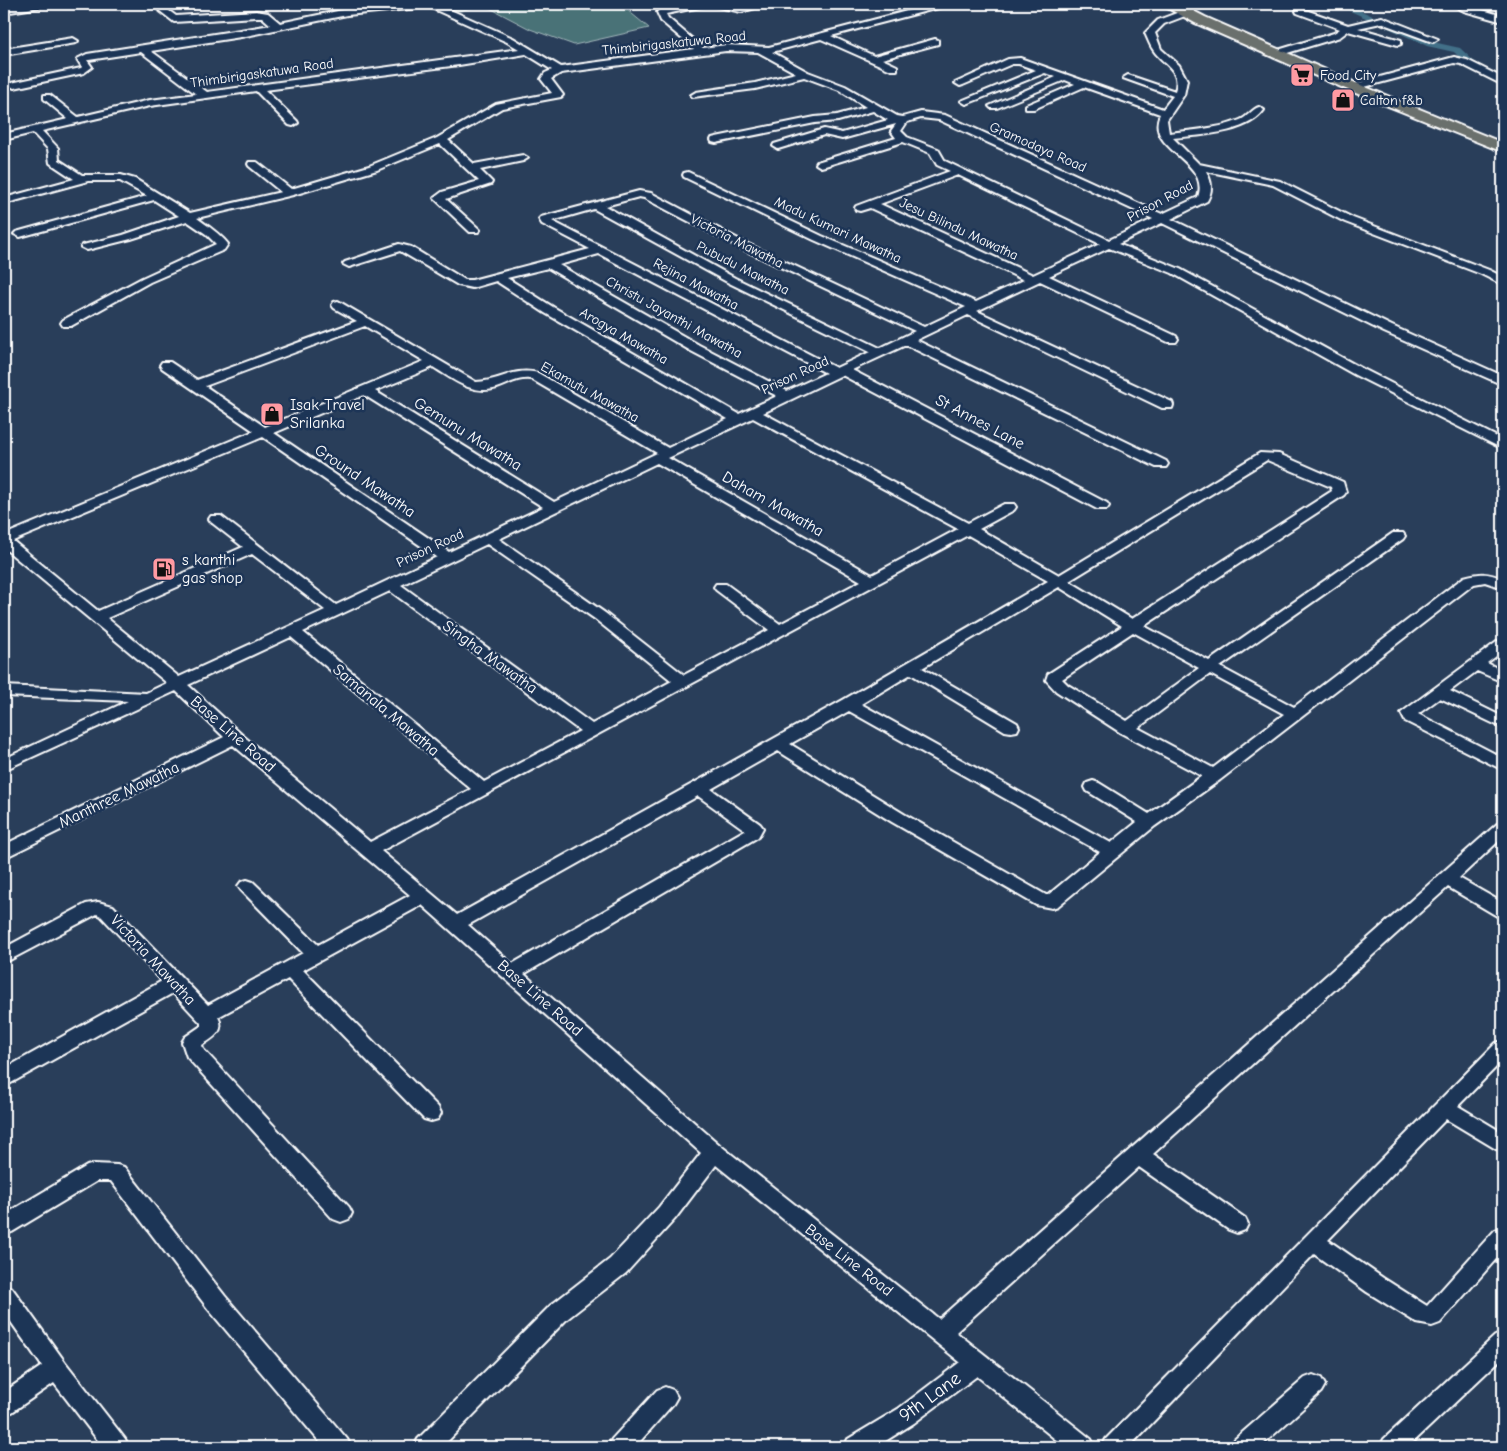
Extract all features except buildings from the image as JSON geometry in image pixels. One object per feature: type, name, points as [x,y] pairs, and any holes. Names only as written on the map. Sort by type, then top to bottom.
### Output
[{"type":"highway","points":[[1171,4],[1357,86],[1503,147]]},
{"type":"highway","points":[[1185,9],[1361,90],[1503,147]]},
{"type":"street","points":[[4,10],[40,4]]},
{"type":"street","points":[[155,4],[174,19],[256,14],[265,16],[278,26]]},
{"type":"street","points":[[342,4],[347,12]]},
{"type":"street","points":[[14,85],[84,70],[87,67],[82,59],[86,57],[262,30],[347,12],[431,4],[510,40],[560,70]]},
{"type":"street","points":[[702,52],[664,20],[661,12],[706,4]]},
{"type":"street","points":[[714,4],[741,9],[766,4]]},
{"type":"street","points":[[902,4],[916,12]]},
{"type":"street","name":"Thimbirigaskatuwa Road","points":[[560,70],[726,48],[769,50],[943,4]]},
{"type":"street","points":[[1454,4],[1466,9],[1501,17]]},
{"type":"street","points":[[1185,9],[1162,22],[1150,33],[1158,50],[1180,73],[1182,88],[1164,113],[1161,123],[1166,136],[1192,133],[1239,123],[1252,118],[1259,110]]},
{"type":"street","points":[[1300,12],[1347,28],[1398,42]]},
{"type":"street","points":[[1281,52],[1337,35],[1347,28],[1382,20],[1433,39]]},
{"type":"street","points":[[822,36],[894,68]]},
{"type":"street","points":[[4,52],[73,41]]},
{"type":"street","points":[[873,59],[935,42]]},
{"type":"street","points":[[143,48],[204,95]]},
{"type":"street","points":[[757,48],[805,74],[842,88],[894,119],[901,120],[896,131],[903,139],[934,151],[941,163],[1109,244],[1176,271],[1359,372],[1503,446]]},
{"type":"street","name":"Thimbirigaskatuwa Road","points":[[4,138],[150,103],[459,62],[527,51]]},
{"type":"street","points":[[1357,86],[1454,60],[1464,62],[1503,82]]},
{"type":"street","points":[[960,83],[1011,61],[1020,61],[1164,113]]},
{"type":"street","points":[[88,247],[373,168],[441,140],[499,106],[558,95],[546,79],[548,75],[560,70]]},
{"type":"street","points":[[966,101],[1045,70]]},
{"type":"street","points":[[696,96],[755,86],[805,74]]},
{"type":"street","points":[[994,106],[1064,77]]},
{"type":"street","points":[[1128,78],[1178,95]]},
{"type":"street","points":[[1030,107],[1083,84]]},
{"type":"street","points":[[258,88],[293,123]]},
{"type":"street","points":[[47,97],[77,121]]},
{"type":"street","points":[[716,140],[815,120],[838,118],[875,107]]},
{"type":"street","name":"Gramodaya Road","points":[[778,146],[824,132],[842,136],[921,115],[941,117],[1163,219],[1388,329],[1503,381]]},
{"type":"street","points":[[36,131],[53,148],[54,160],[80,178],[121,178],[131,181],[210,232],[222,244],[220,248],[146,280],[67,323]]},
{"type":"street","name":"Prison Road","points":[[4,765],[176,683],[335,611],[1203,199],[1208,187],[1205,177],[1166,136]]},
{"type":"street","points":[[821,164],[903,139]]},
{"type":"street","points":[[441,140],[487,182],[446,194],[439,198],[474,230]]},
{"type":"street","points":[[472,168],[523,158]]},
{"type":"street","points":[[253,164],[288,193]]},
{"type":"street","points":[[1196,166],[1276,183],[1349,220],[1485,272],[1503,282]]},
{"type":"street","points":[[866,206],[926,182],[958,172]]},
{"type":"street","name":"Madu Kumari Mawatha","points":[[688,175],[818,238],[973,309]]},
{"type":"street","points":[[7,200],[88,178]]},
{"type":"street","name":"Victoria Mawatha","points":[[545,219],[639,194],[647,195],[740,244],[924,331]]},
{"type":"street","points":[[20,234],[156,196]]},
{"type":"street","name":"Pubudu Mawatha","points":[[596,206],[731,280],[879,352]]},
{"type":"street","name":"Jesu Bilindu Mawatha","points":[[866,206],[1037,279]]},
{"type":"street","name":"Rejina Mawatha","points":[[545,219],[546,222],[838,372]]},
{"type":"street","points":[[350,264],[399,247],[407,249],[462,283],[472,284],[601,250]]},
{"type":"street","name":"Christu Jayanthi Mawatha","points":[[548,263],[695,348],[786,396]]},
{"type":"street","name":"Arogya Mawatha","points":[[497,277],[549,310],[737,419]]},
{"type":"street","points":[[1037,279],[1172,339]]},
{"type":"street","name":"Ekamutu Mawatha","points":[[338,305],[474,386],[493,385],[520,374],[534,376],[661,455]]},
{"type":"street","points":[[973,309],[1167,405]]},
{"type":"street","points":[[195,385],[366,322]]},
{"type":"street","points":[[906,340],[1161,464]]},
{"type":"street","points":[[4,540],[433,362]]},
{"type":"street","name":"Ground Mawatha","points":[[166,365],[446,557]]},
{"type":"street","name":"St Annes Lane","points":[[838,372],[1102,506]]},
{"type":"street","name":"Gemunu Mawatha","points":[[365,390],[553,507]]},
{"type":"street","points":[[752,412],[967,528],[1060,581],[1131,625],[1295,714]]},
{"type":"street","name":"Daham Mawatha","points":[[661,455],[872,581]]},
{"type":"street","points":[[456,924],[850,704],[1060,581],[1264,456],[1274,457],[1340,487],[1339,492],[1054,676],[1054,680],[1062,688],[1127,729],[1214,776]]},
{"type":"street","points":[[370,850],[872,581],[967,528],[1009,508]]},
{"type":"street","points":[[216,519],[335,611]]},
{"type":"street","points":[[1127,729],[1210,667],[1398,536]]},
{"type":"street","points":[[488,538],[600,616],[683,682]]},
{"type":"street","name":"Base Line Road","points":[[4,540],[176,683],[235,738],[456,924],[714,1152],[978,1362],[1078,1446]]},
{"type":"street","points":[[96,617],[253,548]]},
{"type":"street","points":[[779,744],[898,818],[1042,901],[1052,902],[1149,822],[1214,776],[1469,580],[1486,577],[1503,584]]},
{"type":"street","name":"Singha Mawatha","points":[[390,584],[591,731]]},
{"type":"street","points":[[721,588],[779,630]]},
{"type":"street","name":"Samanala Mawatha","points":[[292,630],[482,790]]},
{"type":"street","points":[[1503,644],[1409,713],[1409,715],[1503,765]]},
{"type":"street","points":[[1476,664],[1503,677]]},
{"type":"street","points":[[912,668],[1011,727]]},
{"type":"street","points":[[4,691],[146,697]]},
{"type":"street","points":[[1440,692],[1503,723]]},
{"type":"street","points":[[850,704],[1112,851]]},
{"type":"street","name":"Manthree Mawatha","points":[[4,852],[235,738]]},
{"type":"street","points":[[1093,787],[1149,822]]},
{"type":"street","points":[[512,973],[752,833],[754,828],[748,822],[700,789]]},
{"type":"street","points":[[940,1332],[1503,828]]},
{"type":"street","points":[[1447,880],[1503,911]]},
{"type":"street","points":[[247,886],[315,954]]},
{"type":"street","points":[[341,1213],[194,1052],[192,1042],[210,1030],[211,1021],[206,1015],[423,896]]},
{"type":"street","name":"Victoria Mawatha","points":[[4,956],[98,908],[107,911],[206,1015]]},
{"type":"street","points":[[290,968],[430,1114]]},
{"type":"street","points":[[4,1078],[176,983]]},
{"type":"street","points":[[1114,1447],[1313,1240],[1503,1048]]},
{"type":"street","points":[[1445,1108],[1503,1143]]},
{"type":"street","points":[[426,1447],[559,1312],[618,1266],[667,1214],[714,1152]]},
{"type":"street","points":[[1138,1155],[1237,1224]]},
{"type":"street","points":[[4,1226],[94,1172],[117,1173],[217,1303],[339,1447]]},
{"type":"street","points":[[1313,1240],[1375,1285],[1425,1316],[1432,1316],[1503,1236]]},
{"type":"street","points":[[4,1295],[57,1369],[117,1447]]},
{"type":"street","points":[[1392,1447],[1503,1343]]},
{"type":"street","name":"9th Lane","points":[[856,1447],[906,1416],[978,1362]]},
{"type":"street","points":[[4,1404],[57,1369]]},
{"type":"street","points":[[1243,1447],[1313,1385]]},
{"type":"street","points":[[620,1447],[665,1397]]},
{"type":"green space","points":[[444,4],[620,4],[649,28],[574,45],[530,29],[484,5],[459,11]]},
{"type":"waterway","points":[[1339,4],[1373,18]]},
{"type":"waterway","points":[[1389,25],[1430,44],[1457,50],[1477,69],[1503,78]]},
{"type":"place","name":"Food City","points":[[1302,75]]},
{"type":"place","name":"Calton f&b","points":[[1343,100]]},
{"type":"place","name":"Isak Travel Srilanka","points":[[272,414]]},
{"type":"place","name":"s kanthi gas shop","points":[[164,569]]}]
